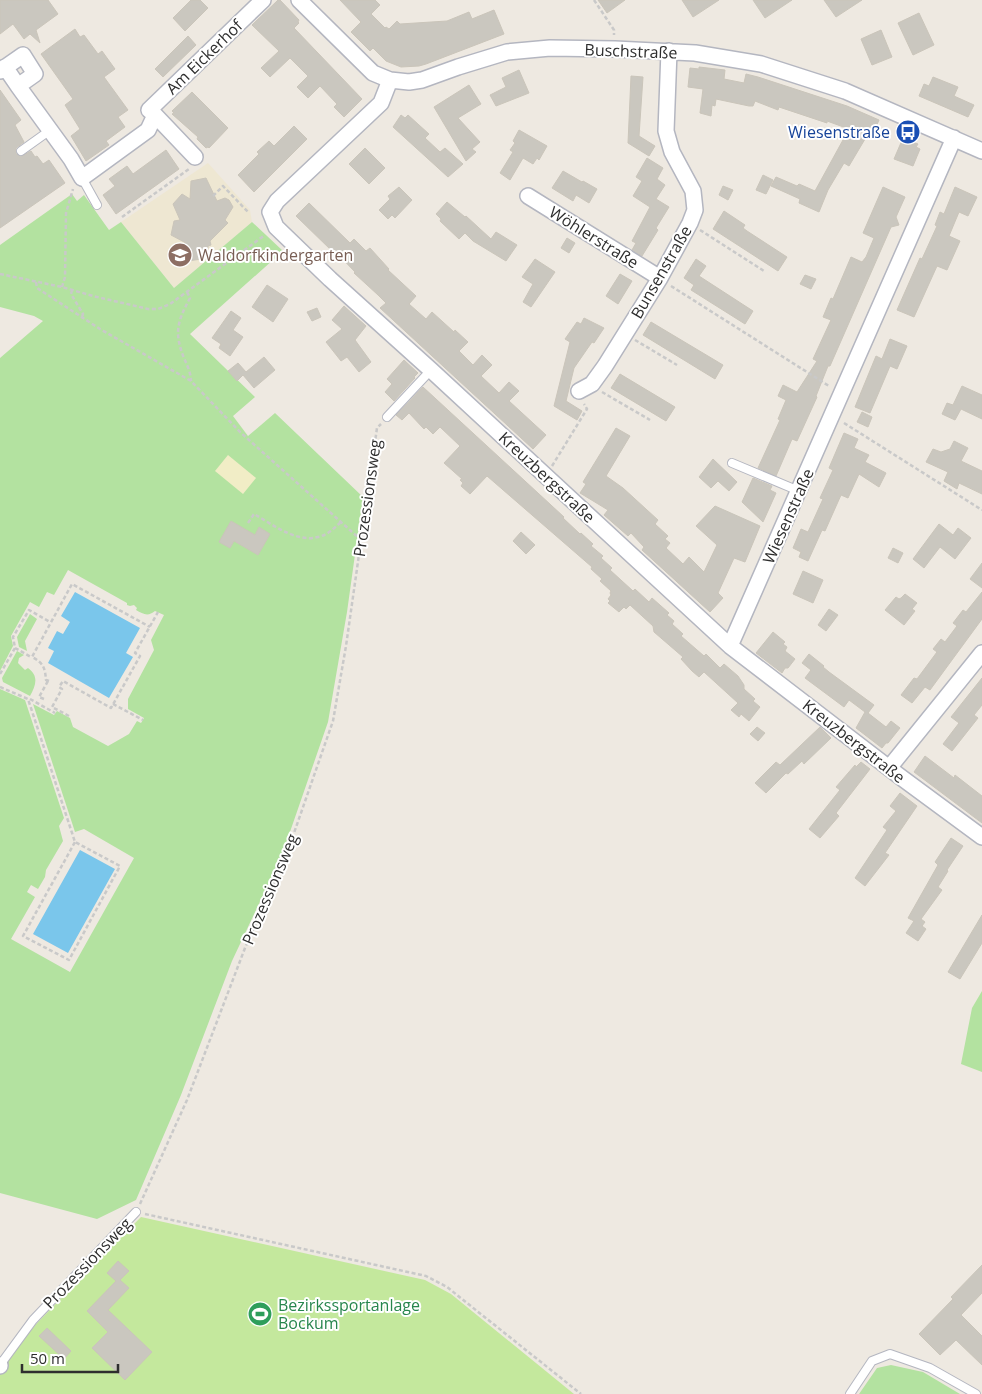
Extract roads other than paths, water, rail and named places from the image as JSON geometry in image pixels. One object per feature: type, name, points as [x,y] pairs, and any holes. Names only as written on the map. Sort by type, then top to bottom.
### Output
[{"type":"street","name":"Am Eickerhof","points":[[78,184],[148,130],[154,115],[149,110],[263,0]]},
{"type":"street","name":"Buschstraße","points":[[299,0],[373,73],[390,80],[409,82],[422,80],[507,52],[550,48],[695,53],[761,64],[845,91],[982,150]]},
{"type":"street","name":"Bunsenstraße","points":[[586,387],[624,334],[660,278],[690,223],[695,210],[693,191],[672,152],[666,131],[669,51]]},
{"type":"street","points":[[18,86],[35,74],[23,55],[2,69],[18,86],[70,159],[78,184]]},
{"type":"street","name":"Kreuzbergstraße","points":[[390,80],[381,103],[277,201],[270,212],[276,227],[330,279],[432,370],[730,646],[982,837]]},
{"type":"street","points":[[154,115],[196,157]]},
{"type":"street","name":"Wiesenstraße","points":[[730,646],[954,138]]},
{"type":"street","name":"Wöhlerstraße","points":[[528,196],[660,278]]},
{"type":"street","points":[[889,768],[982,653]]},
{"type":"lane","points":[[21,151],[49,131]]},
{"type":"lane","points":[[78,184],[97,205]]},
{"type":"lane","name":"Prozessionsweg","points":[[387,417],[432,370]]},
{"type":"lane","points":[[732,463],[799,491]]},
{"type":"lane","name":"Prozessionsweg","points":[[0,1366],[33,1320],[136,1212]]},
{"type":"lane","points":[[850,1394],[872,1361],[890,1354],[930,1368],[976,1394]]},
{"type":"water","points":[[75,592],[140,628],[126,653],[133,657],[109,698],[48,663],[54,651],[48,648],[57,631],[63,634],[70,622],[61,616]]},
{"type":"water","points":[[80,850],[115,869],[68,953],[33,934]]},
{"type":"place","name":"Wiesenstraße","points":[[908,132]]},
{"type":"place","name":"Waldorfkindergarten","points":[[180,255]]},
{"type":"place","name":"Bezirkssportanlage Bockum","points":[[260,1314]]}]
